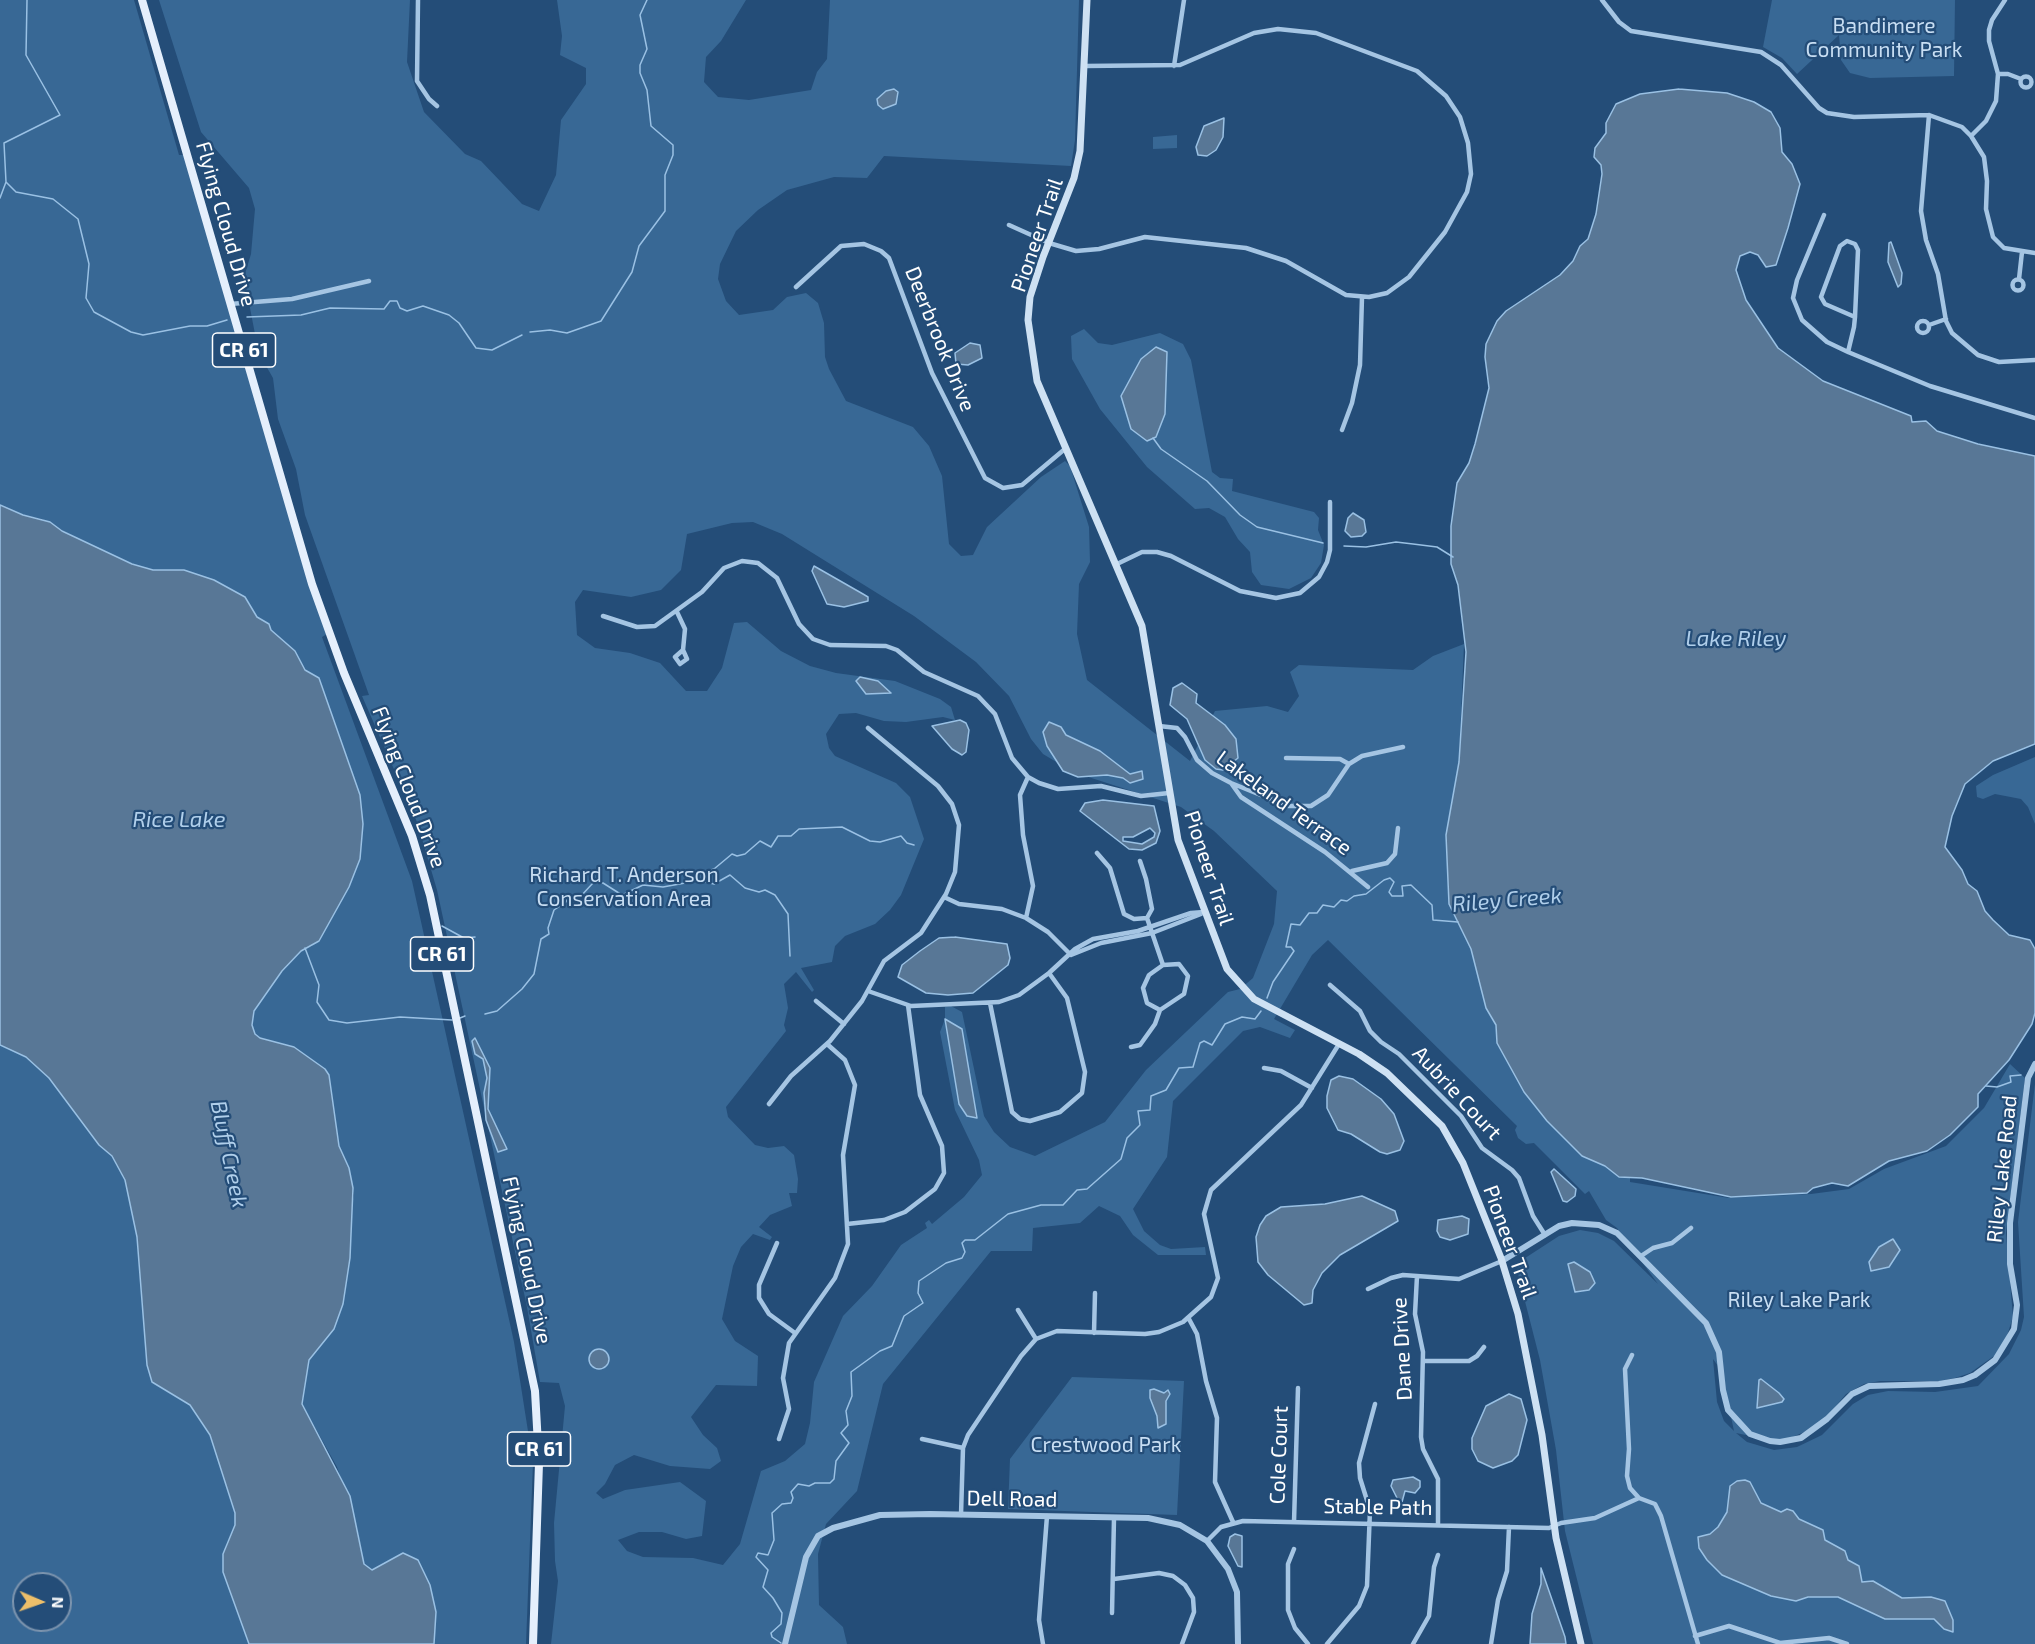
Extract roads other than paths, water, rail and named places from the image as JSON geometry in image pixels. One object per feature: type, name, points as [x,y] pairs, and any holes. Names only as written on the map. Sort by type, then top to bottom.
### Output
[{"type":"main road","name":"Flying Cloud Drive","points":[[142,0],[320,608],[420,860],[530,1363],[537,1418],[539,1463],[533,1644]]},
{"type":"main road","name":"Pioneer Trail","points":[[1086,0],[1080,151],[1074,178],[1031,295],[1028,320],[1037,381],[1142,626],[1178,840],[1227,969],[1244,990],[1262,1003],[1339,1043],[1387,1072],[1442,1126],[1457,1149],[1502,1261],[1518,1314],[1535,1397],[1554,1526],[1581,1644]]},
{"type":"street","points":[[418,0],[417,81],[429,99],[437,106]]},
{"type":"street","points":[[1174,66],[1184,0]]},
{"type":"street","points":[[1602,0],[1619,22],[1631,31],[1761,52],[1781,65],[1819,108],[1827,113],[1854,117],[1929,115],[1950,121],[1971,136],[1984,157],[1988,181],[1986,209],[1993,237],[2004,248],[2035,253]]},
{"type":"street","points":[[1971,136],[1992,112],[1998,91],[1998,74],[1989,41],[1989,30],[1992,20],[2006,0]]},
{"type":"street","points":[[1009,225],[1065,249],[1088,250],[1148,237],[1246,248],[1286,261],[1346,295],[1362,297],[1387,293],[1409,277],[1445,231],[1467,192],[1471,174],[1466,134],[1457,111],[1446,96],[1417,71],[1347,44],[1296,29],[1254,33],[1201,58],[1174,66],[1084,66]]},
{"type":"street","points":[[1998,74],[2008,74],[2021,79]]},
{"type":"street","points":[[1929,115],[1921,211],[1926,240],[1938,274],[1946,319],[1952,333],[1978,355],[1999,362],[2035,360]]},
{"type":"street","points":[[1824,215],[1797,280],[1793,298],[1802,320],[1827,342],[1848,352],[1930,386],[2035,418]]},
{"type":"street","points":[[1848,352],[1853,337],[1855,317],[1858,250],[1855,244],[1847,241],[1840,246],[1821,297],[1825,304],[1855,317]]},
{"type":"street","name":"Deerbrook Drive","points":[[796,287],[841,246],[864,244],[881,251],[893,266],[933,374],[985,478],[1003,488],[1022,485],[1066,448]]},
{"type":"street","points":[[2019,279],[2022,252]]},
{"type":"street","points":[[230,304],[301,298],[369,281]]},
{"type":"street","points":[[1342,430],[1352,403],[1360,365],[1362,297]]},
{"type":"street","points":[[1929,325],[1946,319]]},
{"type":"street","points":[[1117,564],[1142,552],[1156,552],[1172,556],[1240,591],[1276,598],[1300,593],[1319,577],[1327,562],[1330,550],[1330,502]]},
{"type":"street","points":[[603,616],[645,627],[655,626],[702,592],[724,568],[742,561],[758,563],[777,578],[799,624],[813,639],[830,645],[886,646],[897,650],[924,672],[978,696],[995,714],[1012,758],[1028,777],[1058,789],[1101,786],[1136,795],[1169,793]]},
{"type":"street","points":[[677,612],[685,629],[683,650]]},
{"type":"street","name":"Lakeland Terrace","points":[[1158,722],[1177,728],[1185,737],[1197,760],[1212,773],[1231,783],[1234,790],[1241,796],[1349,870],[1368,887]]},
{"type":"street","points":[[769,1104],[791,1076],[827,1044],[844,1024],[868,991],[884,961],[921,933],[951,883],[957,860],[959,825],[952,804],[939,786],[886,740],[868,728]]},
{"type":"street","points":[[1231,783],[1288,806],[1311,806],[1328,795],[1349,764],[1362,756],[1403,747]]},
{"type":"street","points":[[1286,758],[1340,759],[1349,764]]},
{"type":"street","points":[[1026,918],[1033,886],[1023,835],[1020,795],[1028,777]]},
{"type":"street","points":[[1349,870],[1360,871],[1387,863],[1395,854],[1398,828]]},
{"type":"street","points":[[1097,853],[1110,868],[1124,914],[1129,918],[1147,918]]},
{"type":"street","points":[[1140,861],[1152,904],[1147,918],[1163,965]]},
{"type":"street","points":[[944,897],[959,904],[1002,909],[1026,918],[1048,932],[1071,955]]},
{"type":"street","points":[[868,991],[908,1005],[990,1003],[1019,995],[1071,955],[1101,943],[1151,930],[1204,912]]},
{"type":"street","points":[[1131,1047],[1140,1045],[1155,1024],[1160,1010],[1180,998],[1186,991],[1188,982],[1185,971],[1179,964],[1163,965],[1149,975],[1143,988],[1147,1003],[1160,1010]]},
{"type":"street","points":[[990,1003],[1012,1112],[1020,1119],[1030,1121],[1060,1112],[1082,1093],[1085,1072],[1068,998],[1049,973]]},
{"type":"street","name":"Aubrie Court","points":[[1330,985],[1360,1011],[1370,1031],[1381,1042],[1399,1054],[1461,1116],[1482,1148],[1512,1170],[1519,1178],[1533,1216],[1545,1235]]},
{"type":"street","points":[[816,1001],[844,1024]]},
{"type":"street","points":[[847,1224],[884,1220],[905,1212],[936,1188],[944,1173],[942,1146],[920,1095],[908,1005]]},
{"type":"street","points":[[961,1515],[963,1448],[968,1435],[1003,1382],[1036,1340],[1057,1331],[1145,1334],[1171,1328],[1189,1318],[1211,1297],[1218,1278],[1204,1214],[1211,1191],[1290,1118],[1312,1088],[1339,1043]]},
{"type":"street","points":[[779,1439],[789,1409],[783,1378],[784,1359],[795,1334],[841,1267],[848,1244],[843,1155],[855,1084],[845,1060],[827,1044]]},
{"type":"street","name":"Riley Lake Road","points":[[1368,1289],[1391,1278],[1416,1276],[1460,1279],[1502,1261],[1545,1235],[1572,1223],[1599,1225],[1617,1233],[1698,1314],[1712,1332],[1719,1352],[1723,1390],[1728,1410],[1741,1427],[1759,1438],[1780,1442],[1802,1438],[1827,1419],[1852,1394],[1869,1386],[1952,1383],[1975,1376],[2003,1351],[2014,1329],[2016,1305],[2010,1264],[2010,1223],[2028,1078],[2035,1064]]},
{"type":"street","points":[[1264,1068],[1281,1071],[1312,1088]]},
{"type":"street","points":[[1641,1256],[1653,1248],[1672,1244],[1691,1228]]},
{"type":"street","points":[[777,1243],[759,1286],[759,1298],[770,1314],[795,1334]]},
{"type":"street","name":"Dane Drive","points":[[1416,1276],[1415,1314],[1423,1361],[1422,1442],[1438,1479],[1438,1525]]},
{"type":"street","points":[[1094,1333],[1095,1293]]},
{"type":"street","points":[[1018,1310],[1036,1340]]},
{"type":"street","points":[[1189,1318],[1197,1334],[1206,1380],[1217,1418],[1215,1482],[1233,1522],[1221,1527],[1207,1541]]},
{"type":"street","points":[[1423,1361],[1468,1361],[1477,1356],[1484,1347]]},
{"type":"street","points":[[1632,1355],[1625,1369],[1629,1449],[1627,1476],[1630,1488],[1639,1497],[1655,1504],[1661,1516],[1698,1644]]},
{"type":"street","name":"Cole Court","points":[[1294,1522],[1298,1388]]},
{"type":"street","points":[[1327,1644],[1359,1606],[1365,1594],[1368,1576],[1369,1504],[1360,1478],[1359,1463],[1375,1404]]},
{"type":"street","points":[[922,1439],[963,1448]]},
{"type":"street","name":"Stable Path","points":[[1233,1522],[1554,1526],[1595,1518],[1639,1497]]},
{"type":"street","name":"Dell Road","points":[[785,1644],[806,1557],[812,1542],[824,1532],[880,1515],[1047,1516],[1170,1522],[1189,1529],[1207,1541],[1222,1558],[1233,1581],[1238,1605],[1238,1644]]},
{"type":"street","points":[[1043,1644],[1039,1620],[1047,1516]]},
{"type":"street","points":[[1112,1613],[1114,1518]]},
{"type":"street","points":[[1491,1644],[1507,1572],[1509,1527]]},
{"type":"street","points":[[1294,1549],[1288,1564],[1288,1610],[1295,1628],[1308,1644]]},
{"type":"street","points":[[1413,1644],[1429,1616],[1434,1566],[1438,1555]]},
{"type":"street","points":[[1114,1579],[1159,1573],[1173,1576],[1185,1585],[1193,1598],[1194,1612],[1182,1644]]},
{"type":"street","points":[[1695,1636],[1729,1626],[1780,1643],[1829,1638],[1847,1644]]},
{"type":"water","points":[[894,89],[898,92],[896,104],[883,109],[878,105],[877,99],[886,91]]},
{"type":"water","name":"Lake Riley","points":[[1679,89],[1727,93],[1754,102],[1771,112],[1780,128],[1782,152],[1792,164],[1800,184],[1788,228],[1776,265],[1766,267],[1758,255],[1750,252],[1740,256],[1736,270],[1746,300],[1778,348],[1823,381],[1911,416],[1912,422],[1926,421],[1937,431],[1978,444],[2035,456],[2035,744],[1993,761],[1965,784],[1952,816],[1945,847],[1962,870],[1968,884],[1977,891],[1985,911],[2009,935],[2030,940],[2035,949],[2035,1013],[2032,1024],[2009,1060],[1978,1094],[1978,1107],[1950,1135],[1927,1151],[1889,1161],[1848,1186],[1832,1183],[1813,1188],[1807,1193],[1731,1197],[1642,1178],[1619,1177],[1605,1166],[1582,1156],[1547,1121],[1524,1092],[1497,1043],[1496,1025],[1486,1008],[1471,949],[1449,904],[1446,835],[1459,762],[1466,652],[1458,585],[1451,564],[1451,526],[1457,483],[1469,463],[1489,388],[1485,357],[1486,344],[1497,321],[1506,311],[1560,275],[1573,261],[1580,246],[1588,239],[1596,214],[1602,174],[1601,165],[1594,157],[1595,148],[1606,133],[1606,123],[1616,104],[1640,94]]},
{"type":"water","points":[[1224,118],[1223,137],[1216,150],[1207,156],[1198,155],[1196,147],[1204,126]]},
{"type":"water","points":[[1891,242],[1902,273],[1901,284],[1898,287],[1888,262],[1889,243]]},
{"type":"water","points":[[970,343],[980,345],[982,358],[968,365],[956,364],[955,353]]},
{"type":"water","points":[[1156,347],[1167,352],[1165,414],[1156,437],[1147,441],[1131,429],[1121,396],[1141,359]]},
{"type":"water","name":"Rice Lake","points":[[0,505],[23,515],[50,522],[62,531],[132,564],[153,570],[184,570],[214,580],[245,597],[257,617],[269,624],[271,630],[295,651],[305,670],[319,678],[360,795],[363,824],[360,859],[349,887],[319,941],[301,951],[282,971],[254,1011],[252,1025],[255,1034],[260,1038],[294,1047],[325,1069],[329,1075],[339,1146],[349,1168],[353,1188],[350,1258],[343,1304],[334,1329],[309,1360],[302,1404],[350,1496],[364,1564],[372,1570],[403,1553],[418,1560],[430,1585],[436,1612],[434,1644],[249,1644],[223,1572],[223,1554],[235,1525],[235,1513],[210,1435],[190,1405],[152,1382],[147,1365],[137,1237],[125,1180],[112,1156],[99,1145],[49,1078],[26,1057],[0,1045]]},
{"type":"water","points":[[1353,513],[1364,520],[1366,532],[1362,536],[1351,537],[1345,531],[1348,518]]},
{"type":"water","points":[[814,566],[868,597],[868,601],[844,607],[827,604],[812,571]]},
{"type":"water","points":[[860,677],[878,681],[891,693],[866,694],[856,681]]},
{"type":"water","points":[[1182,683],[1197,694],[1196,703],[1225,725],[1236,739],[1238,758],[1223,770],[1216,769],[1205,760],[1187,719],[1170,705],[1173,688]]},
{"type":"water","points":[[960,720],[966,723],[969,730],[966,752],[962,755],[952,749],[932,726]]},
{"type":"water","points":[[1049,722],[1061,727],[1066,735],[1100,751],[1130,774],[1142,771],[1143,779],[1130,783],[1123,778],[1107,775],[1078,777],[1063,771],[1047,746],[1043,732]]},
{"type":"water","points":[[1103,800],[1154,806],[1160,831],[1156,843],[1142,850],[1129,849],[1080,811],[1085,803]],"holes":[[[1150,828],[1155,833],[1154,837],[1142,844],[1123,841],[1123,837],[1133,837]]]},
{"type":"water","points":[[955,937],[1007,944],[1010,958],[1008,965],[973,993],[948,995],[926,993],[898,977],[902,965],[920,951],[939,938]]},
{"type":"water","points":[[945,1019],[962,1029],[977,1118],[967,1116],[959,1104]]},
{"type":"water","points":[[475,1038],[490,1068],[488,1109],[507,1149],[498,1152],[486,1120],[484,1093],[487,1078],[483,1059],[475,1054],[472,1041]]},
{"type":"water","points":[[1339,1076],[1353,1079],[1381,1099],[1394,1114],[1404,1141],[1400,1150],[1387,1154],[1380,1152],[1351,1134],[1338,1130],[1327,1108],[1327,1096],[1331,1080]]},
{"type":"water","points":[[1554,1169],[1576,1189],[1575,1196],[1567,1202],[1563,1201],[1551,1172]]},
{"type":"water","points":[[1362,1196],[1395,1211],[1398,1221],[1340,1255],[1322,1273],[1313,1290],[1312,1303],[1304,1305],[1268,1275],[1258,1262],[1256,1237],[1260,1225],[1266,1216],[1281,1207],[1325,1204]]},
{"type":"water","points":[[1462,1216],[1469,1219],[1468,1234],[1450,1240],[1440,1237],[1437,1231],[1438,1220]]},
{"type":"water","points":[[1893,1239],[1900,1250],[1889,1267],[1871,1271],[1869,1262],[1879,1247]]},
{"type":"water","points":[[1574,1262],[1590,1272],[1595,1283],[1589,1290],[1575,1292],[1568,1264]]},
{"type":"water","points":[[599,1349],[606,1352],[609,1359],[606,1366],[599,1369],[592,1366],[589,1359],[592,1352]]},
{"type":"water","points":[[1761,1379],[1779,1393],[1784,1399],[1782,1402],[1757,1408],[1759,1380]]},
{"type":"water","points":[[1154,1389],[1164,1393],[1168,1390],[1170,1394],[1166,1401],[1166,1424],[1158,1428],[1157,1416],[1150,1398],[1150,1390]]},
{"type":"water","points":[[1509,1394],[1521,1399],[1527,1420],[1518,1455],[1512,1461],[1493,1468],[1478,1461],[1472,1449],[1472,1438],[1486,1406]]},
{"type":"water","points":[[1413,1477],[1420,1481],[1420,1487],[1415,1493],[1405,1491],[1402,1502],[1398,1500],[1391,1486],[1393,1480]]},
{"type":"water","points":[[1737,1481],[1750,1482],[1761,1503],[1781,1512],[1787,1509],[1793,1511],[1799,1519],[1823,1530],[1825,1540],[1845,1551],[1848,1560],[1859,1566],[1862,1582],[1873,1581],[1902,1598],[1931,1597],[1945,1601],[1953,1620],[1953,1632],[1944,1629],[1934,1619],[1885,1619],[1838,1597],[1808,1597],[1796,1601],[1771,1596],[1722,1575],[1699,1548],[1698,1537],[1710,1534],[1718,1527],[1727,1512],[1730,1486]]},
{"type":"water","points":[[1235,1534],[1242,1536],[1242,1567],[1238,1566],[1228,1546],[1230,1537]]},
{"type":"water","points":[[1541,1568],[1566,1644],[1530,1644],[1532,1614],[1541,1584]]},
{"type":"waterway","name":"Bluff Creek","points":[[0,198],[6,182],[4,143],[60,115],[26,55],[27,0]]},
{"type":"waterway","points":[[530,332],[550,330],[567,333],[601,321],[632,272],[639,246],[665,211],[665,175],[673,155],[673,145],[651,126],[647,90],[640,73],[640,65],[647,49],[640,15],[647,0]]},
{"type":"waterway","points":[[6,182],[16,192],[53,199],[78,219],[89,264],[86,298],[94,312],[131,332],[143,335],[190,326],[207,326],[227,320]]},
{"type":"waterway","points":[[247,317],[301,315],[330,308],[384,309],[390,301],[397,301],[400,308],[407,311],[423,306],[449,315],[459,323],[476,348],[492,350],[522,335]]},
{"type":"waterway","points":[[1153,438],[1161,449],[1207,481],[1240,515],[1257,527],[1323,543]]},
{"type":"waterway","points":[[1344,546],[1366,547],[1396,542],[1437,547],[1453,557]]},
{"type":"waterway","points":[[485,1014],[497,1011],[522,989],[534,974],[541,939],[549,934],[548,928],[554,910],[568,898],[580,897],[593,883],[603,883],[622,895],[643,885],[663,887],[685,883],[693,876],[714,869],[732,854],[737,856],[745,854],[760,841],[771,847],[778,836],[791,836],[799,829],[842,827],[870,841],[880,842],[901,836],[907,843],[914,845]]},
{"type":"waterway","points":[[692,879],[714,884],[730,875],[745,888],[759,892],[765,890],[775,895],[788,914],[790,956]]},
{"type":"waterway","name":"Riley Creek","points":[[1267,998],[1273,982],[1294,951],[1291,947],[1286,947],[1291,924],[1300,925],[1309,913],[1317,913],[1323,905],[1334,907],[1341,900],[1347,901],[1354,896],[1366,894],[1384,880],[1390,878],[1394,882],[1389,892],[1392,896],[1403,896],[1402,886],[1411,885],[1432,905],[1433,920],[1458,922]]},
{"type":"waterway","points":[[442,926],[464,938],[475,937]]},
{"type":"waterway","points":[[305,948],[319,985],[317,1002],[329,1020],[347,1023],[400,1017],[452,1020]]},
{"type":"waterway","name":"Riley Creek","points":[[781,1643],[772,1637],[771,1633],[781,1624],[782,1613],[763,1587],[768,1570],[756,1557],[758,1553],[768,1555],[774,1540],[772,1513],[782,1504],[791,1503],[793,1498],[791,1492],[798,1484],[809,1486],[815,1483],[830,1483],[834,1479],[836,1461],[849,1443],[841,1433],[848,1425],[846,1411],[852,1396],[851,1372],[880,1351],[892,1346],[904,1316],[923,1303],[918,1293],[919,1281],[946,1263],[962,1258],[965,1252],[962,1243],[965,1240],[975,1240],[1008,1214],[1041,1205],[1063,1205],[1077,1190],[1087,1189],[1121,1159],[1127,1138],[1140,1125],[1138,1111],[1150,1110],[1151,1096],[1166,1090],[1179,1068],[1193,1067],[1200,1043],[1204,1041],[1212,1045],[1225,1024],[1242,1017],[1255,1019],[1261,1011]]},
{"type":"waterway","points":[[460,1018],[465,1016]]},
{"type":"waterway","name":"Riley Creek","points":[[1986,1086],[1997,1087],[2011,1082],[2010,1076],[2021,1075]]},
{"type":"park label","name":"Bandimere Community Park","points":[[1884,38]]},
{"type":"park label","name":"Richard T. Anderson Conservation Area","points":[[624,887]]},
{"type":"park label","name":"Riley Lake Park","points":[[1799,1300]]},
{"type":"park label","name":"Crestwood Park","points":[[1106,1445]]}]
